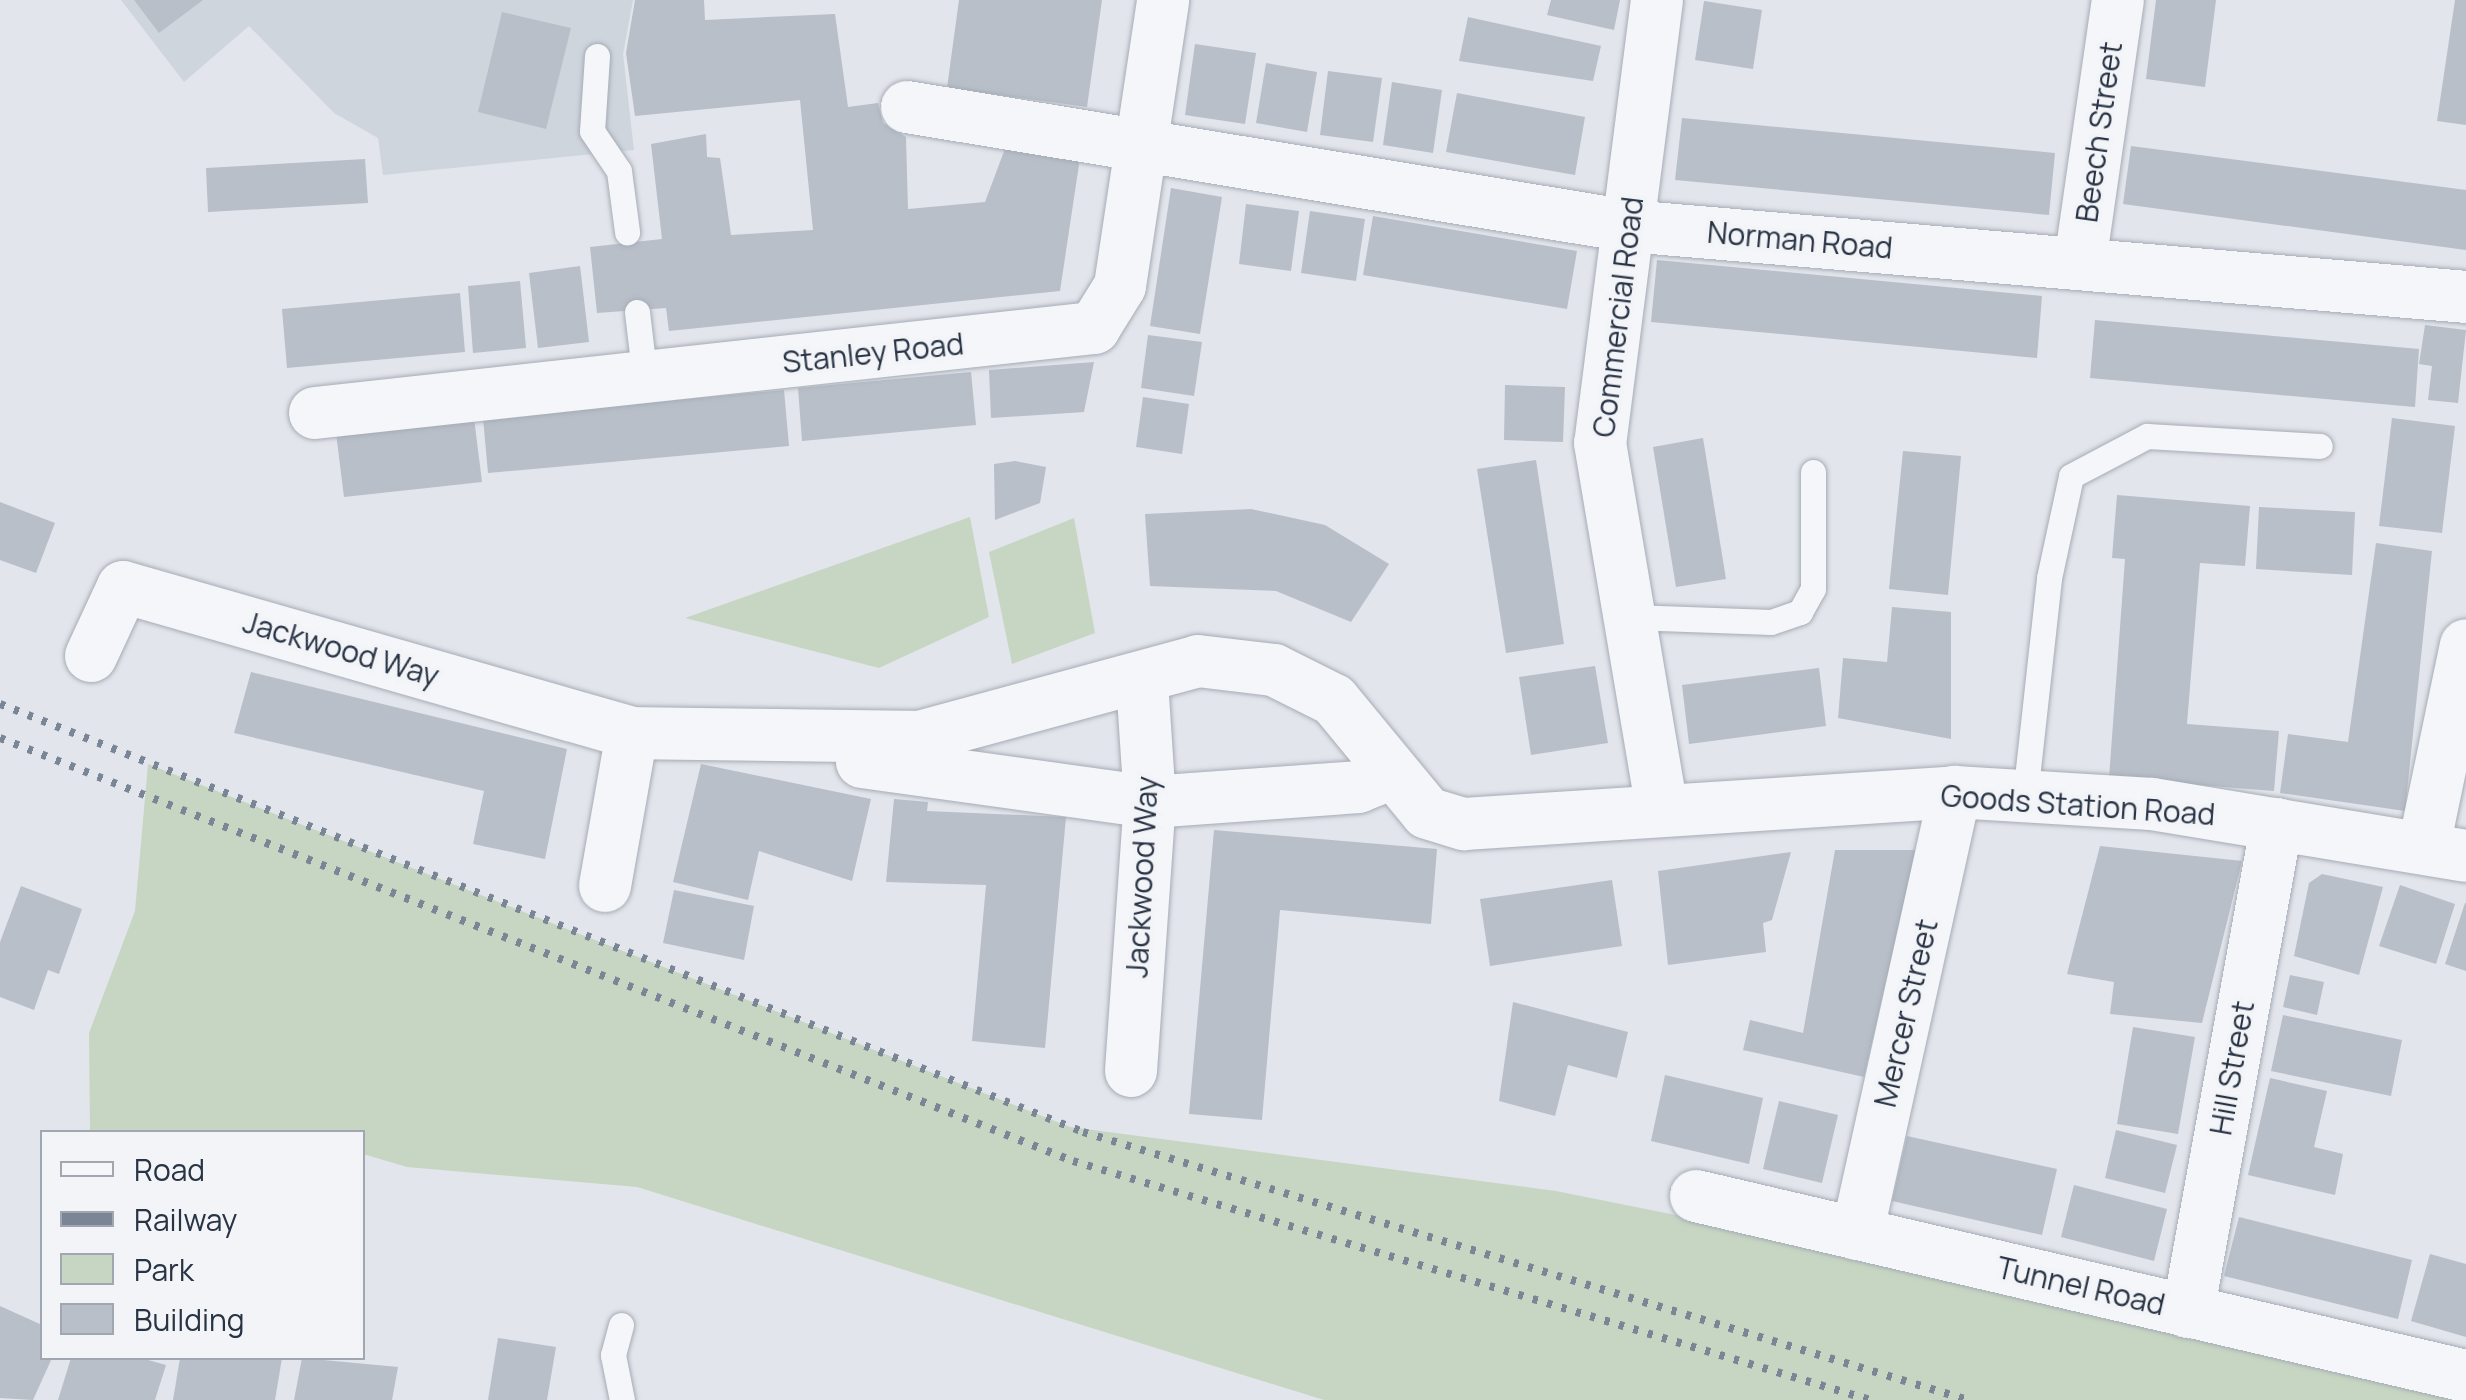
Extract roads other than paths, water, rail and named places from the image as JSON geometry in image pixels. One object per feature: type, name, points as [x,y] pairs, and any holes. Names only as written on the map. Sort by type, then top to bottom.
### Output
[{"type":"street","name":"Stanley Road","points":[[315,414],[1094,328],[1120,286],[1163,0]]},
{"type":"street","name":"Commercial Road","points":[[1657,0],[1600,442],[1662,810]]},
{"type":"street","name":"Beech Street","points":[[2080,264],[2118,0]]},
{"type":"street","name":"Norman Road","points":[[906,107],[1628,226],[2466,297]]},
{"type":"street","name":"Jackwood Way","points":[[91,656],[123,587],[632,733],[702,740],[919,737],[1142,682],[1198,661],[1274,670],[1334,700],[1390,774],[1427,813],[1508,825]]},
{"type":"street","points":[[2445,851],[2466,644]]},
{"type":"street","name":"Jackwood Way","points":[[1131,1071],[1150,802],[1142,682]]},
{"type":"street","points":[[606,886],[632,733]]},
{"type":"street","points":[[702,740],[1150,802],[1358,787],[1390,774]]},
{"type":"street","name":"Goods Station Road","points":[[1508,825],[1662,810],[1955,792],[2277,824],[2445,851]]},
{"type":"street","name":"Mercer Street","points":[[1857,1234],[1955,792]]},
{"type":"street","name":"Hill Street","points":[[2188,1312],[2277,824]]},
{"type":"street","name":"Tunnel Road","points":[[1696,1196],[2466,1376]]},
{"type":"lane","points":[[597,56],[592,131],[619,172],[627,232]]},
{"type":"lane","points":[[638,312],[646,379]]},
{"type":"lane","points":[[2025,796],[2049,578],[2072,476],[2147,436],[2320,446]]},
{"type":"lane","points":[[1631,618],[1771,622],[1800,612],[1813,589],[1814,472]]},
{"type":"lane","points":[[621,1325],[613,1354],[622,1400]]},
{"type":"railway","points":[[0,704],[1083,1132],[1968,1400]]},
{"type":"railway","points":[[0,738],[1073,1161],[1870,1400]]}]
